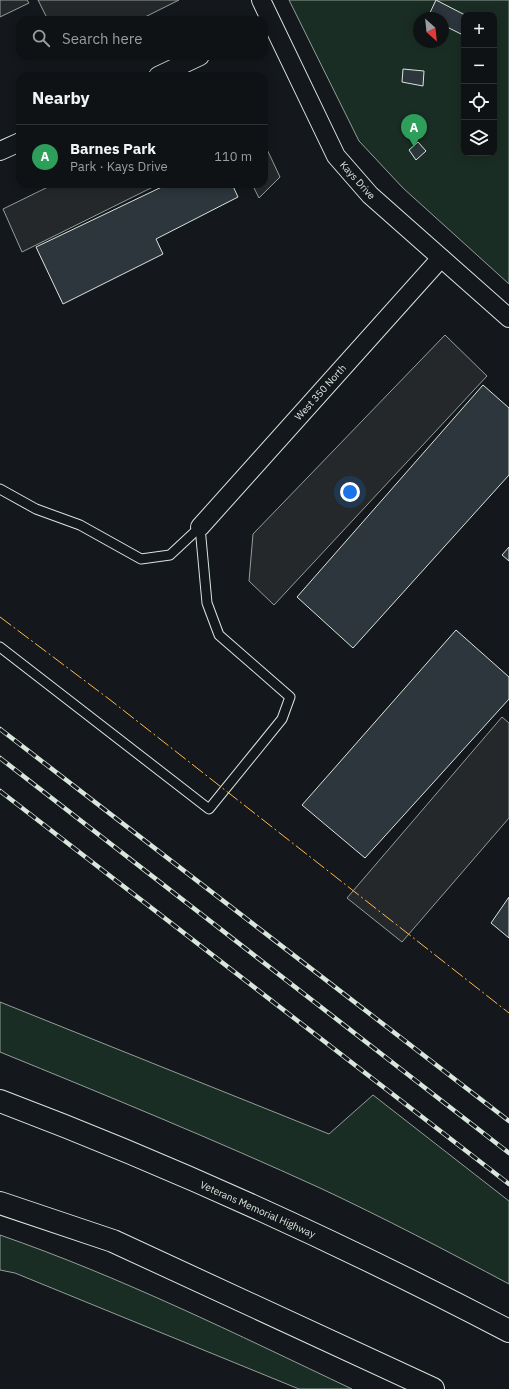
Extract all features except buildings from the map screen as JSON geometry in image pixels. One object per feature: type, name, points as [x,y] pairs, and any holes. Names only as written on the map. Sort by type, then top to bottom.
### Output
[{"type":"highway","name":"Veterans Memorial Highway","points":[[0,1101],[120,1148],[276,1216],[410,1280],[509,1331]]},
{"type":"highway","points":[[0,1203],[113,1241],[433,1389]]},
{"type":"street","name":"Kays Drive","points":[[261,0],[266,16]]},
{"type":"street","name":"Kays Drive","points":[[268,24],[336,156],[370,195],[509,318]]},
{"type":"street","points":[[166,72],[192,60]]},
{"type":"street","points":[[0,151],[16,144]]},
{"type":"street","name":"West 350 North","points":[[200,527],[441,258]]},
{"type":"lane","points":[[0,489],[36,509],[80,525],[141,559],[170,555],[200,527]]},
{"type":"lane","points":[[0,647],[208,809],[282,719],[290,697],[219,635],[207,602],[200,527]]},
{"type":"green space","points":[[289,0],[509,0],[509,284],[403,188],[359,141]]},
{"type":"green space","points":[[0,1002],[329,1134],[373,1095],[509,1201],[509,1284],[368,1211],[281,1170],[201,1135],[0,1052]]},
{"type":"green space","points":[[0,1235],[90,1269],[178,1307],[352,1389],[299,1389],[15,1273],[0,1270]]},
{"type":"shaded area","points":[[0,0],[27,0],[29,3],[0,17]]},
{"type":"shaded area","points":[[38,0],[179,0],[147,16],[46,16]]},
{"type":"shaded area","points":[[268,152],[280,177],[259,198],[254,188],[268,188]]},
{"type":"shaded area","points":[[46,188],[151,188],[22,252],[3,209]]},
{"type":"shaded area","points":[[445,335],[487,376],[274,605],[249,581],[253,534]]},
{"type":"shaded area","points":[[502,717],[509,723],[509,818],[402,942],[347,898]]},
{"type":"railway","points":[[0,729],[509,1121]]},
{"type":"railway","points":[[0,758],[509,1153]]},
{"type":"railway","points":[[0,791],[509,1184]]},
{"type":"power","points":[[0,617],[109,699],[509,1013]]},
{"type":"place","name":"Barnes Park","points":[[414,147]]}]
